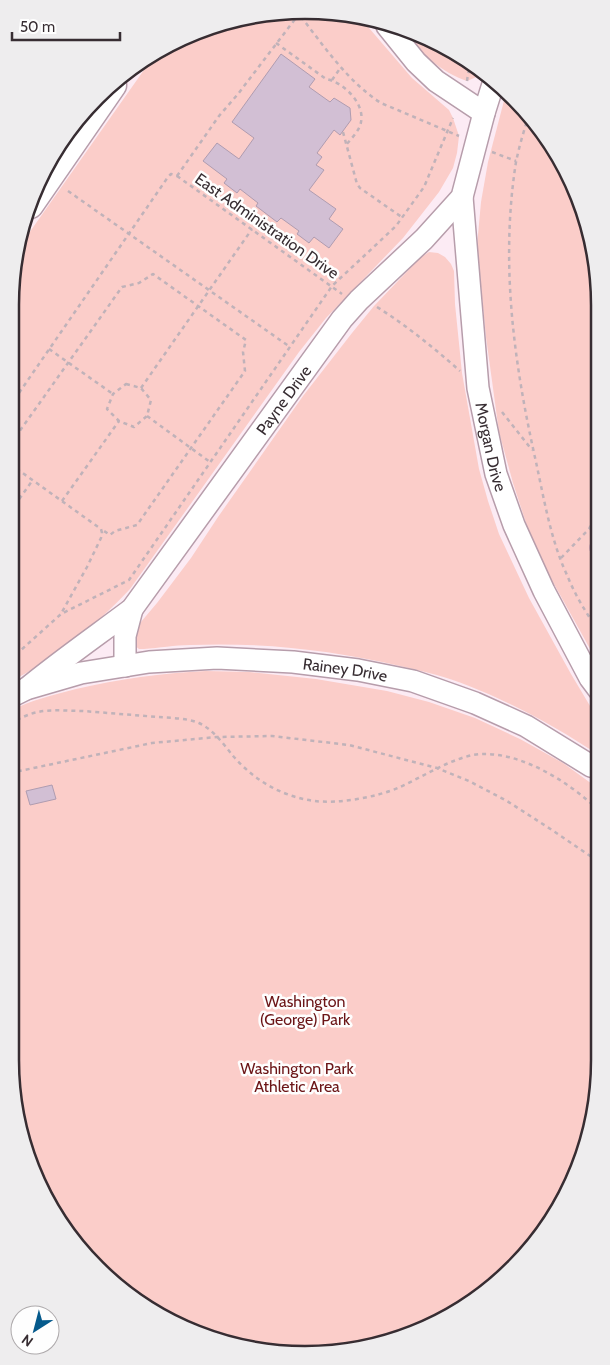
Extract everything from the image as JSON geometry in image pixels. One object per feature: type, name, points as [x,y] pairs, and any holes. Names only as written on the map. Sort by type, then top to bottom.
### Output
[{"type":"main road","points":[[47,181],[97,109]]},
{"type":"street","points":[[392,33],[416,62],[436,81],[484,112]]},
{"type":"street","name":"Payne Drive","points":[[19,692],[132,609],[342,319],[359,300],[424,239],[462,198],[492,88]]},
{"type":"street","name":"Morgan Drive","points":[[462,198],[478,388],[496,474],[514,525],[544,591],[591,678]]},
{"type":"street","points":[[125,666],[124,636],[132,609]]},
{"type":"street","name":"Rainey Drive","points":[[82,673],[149,662],[226,658],[302,663],[358,670],[413,681],[475,702],[526,726],[591,766]]},
{"type":"street","name":"Payne Drive","points":[[19,693],[82,673]]},
{"type":"path","points":[[19,393],[168,177],[171,174],[177,176],[220,116],[295,19]]},
{"type":"path","points":[[303,19],[341,68],[372,97],[381,103],[459,136]]},
{"type":"path","points":[[276,43],[326,79],[332,80],[356,99],[361,111],[362,122],[346,146]]},
{"type":"path","points":[[332,80],[341,68]]},
{"type":"path","points":[[467,80],[469,71]]},
{"type":"path","points":[[19,652],[61,614],[129,580],[332,286],[403,218],[424,187],[454,118]]},
{"type":"path","points":[[526,123],[516,161],[511,210],[509,262],[511,319],[533,452],[553,535],[566,574],[579,602],[591,619]]},
{"type":"path","points":[[343,132],[357,184],[403,218]]},
{"type":"path","points":[[491,152],[516,161]]},
{"type":"path","name":"East Administration Drive","points":[[177,176],[344,294]]},
{"type":"path","points":[[68,191],[290,347]]},
{"type":"path","points":[[142,388],[252,230]]},
{"type":"path","points":[[19,432],[122,287],[138,283],[153,274],[246,340],[243,352],[245,371],[137,524],[115,531],[110,536],[19,471]]},
{"type":"path","points":[[376,306],[401,322],[462,373]]},
{"type":"path","points":[[49,349],[113,394]]},
{"type":"path","points":[[126,384],[142,388],[151,400],[147,416],[134,426],[118,421],[107,408],[113,394],[126,384]]},
{"type":"path","points":[[502,412],[533,452]]},
{"type":"path","points":[[147,416],[210,462]]},
{"type":"path","points":[[62,501],[118,421]]},
{"type":"path","points":[[19,500],[32,480]]},
{"type":"path","points":[[560,558],[591,525]]},
{"type":"path","points":[[61,614],[101,538],[101,529]]},
{"type":"path","points":[[19,644],[24,648]]},
{"type":"path","points":[[19,719],[38,712],[63,710],[117,713],[186,720],[198,723],[217,737],[251,775],[269,787],[316,801],[363,799],[398,788],[466,756],[486,754],[514,758],[540,769],[591,803]]},
{"type":"path","points":[[19,770],[152,743],[217,737],[272,736],[349,745],[437,768],[469,781],[507,802],[591,857]]},
{"type":"green space","points":[[286,19],[324,19],[367,26],[412,78],[449,110],[459,136],[453,168],[439,192],[403,238],[326,318],[299,352],[130,589],[74,641],[19,677],[19,286],[28,234],[146,67],[178,48],[213,34],[249,24]]},
{"type":"green space","points":[[411,39],[432,48],[477,77],[467,81],[448,73]]},
{"type":"green space","points":[[504,100],[532,131],[562,178],[576,213],[586,249],[591,286],[591,651],[549,575],[527,526],[499,432],[486,337],[477,246],[481,202],[488,162]]},
{"type":"green space","points":[[429,252],[438,253],[445,257],[454,271],[455,304],[462,373],[479,469],[488,501],[499,534],[529,598],[591,708],[591,750],[552,726],[486,693],[444,677],[374,660],[269,646],[216,644],[139,649],[134,645],[135,629],[191,558],[303,396],[374,306],[420,258]]},
{"type":"green space","name":"Washington (George) Park","points":[[190,672],[249,672],[316,679],[387,691],[429,702],[475,718],[520,739],[563,763],[591,783],[591,1079],[586,1116],[576,1152],[562,1187],[543,1219],[520,1249],[494,1275],[448,1308],[432,1317],[397,1331],[342,1344],[286,1346],[249,1341],[213,1331],[178,1317],[131,1287],[90,1249],[57,1203],[48,1187],[34,1152],[24,1116],[19,1079],[19,707],[42,698],[92,685],[124,679]]},
{"type":"building","points":[[281,54],[315,79],[309,87],[330,102],[334,98],[350,108],[351,120],[340,135],[334,130],[317,153],[322,157],[316,165],[324,170],[309,190],[336,209],[329,219],[343,229],[329,248],[314,237],[309,243],[297,234],[299,231],[281,218],[277,222],[256,206],[258,203],[240,189],[237,193],[224,183],[227,179],[203,161],[217,143],[239,159],[254,138],[232,122]]},
{"type":"building","points":[[52,785],[56,799],[30,805],[26,791]]},
{"type":"park label","name":"Washington Park Athletic Area","points":[[297,1077]]}]
